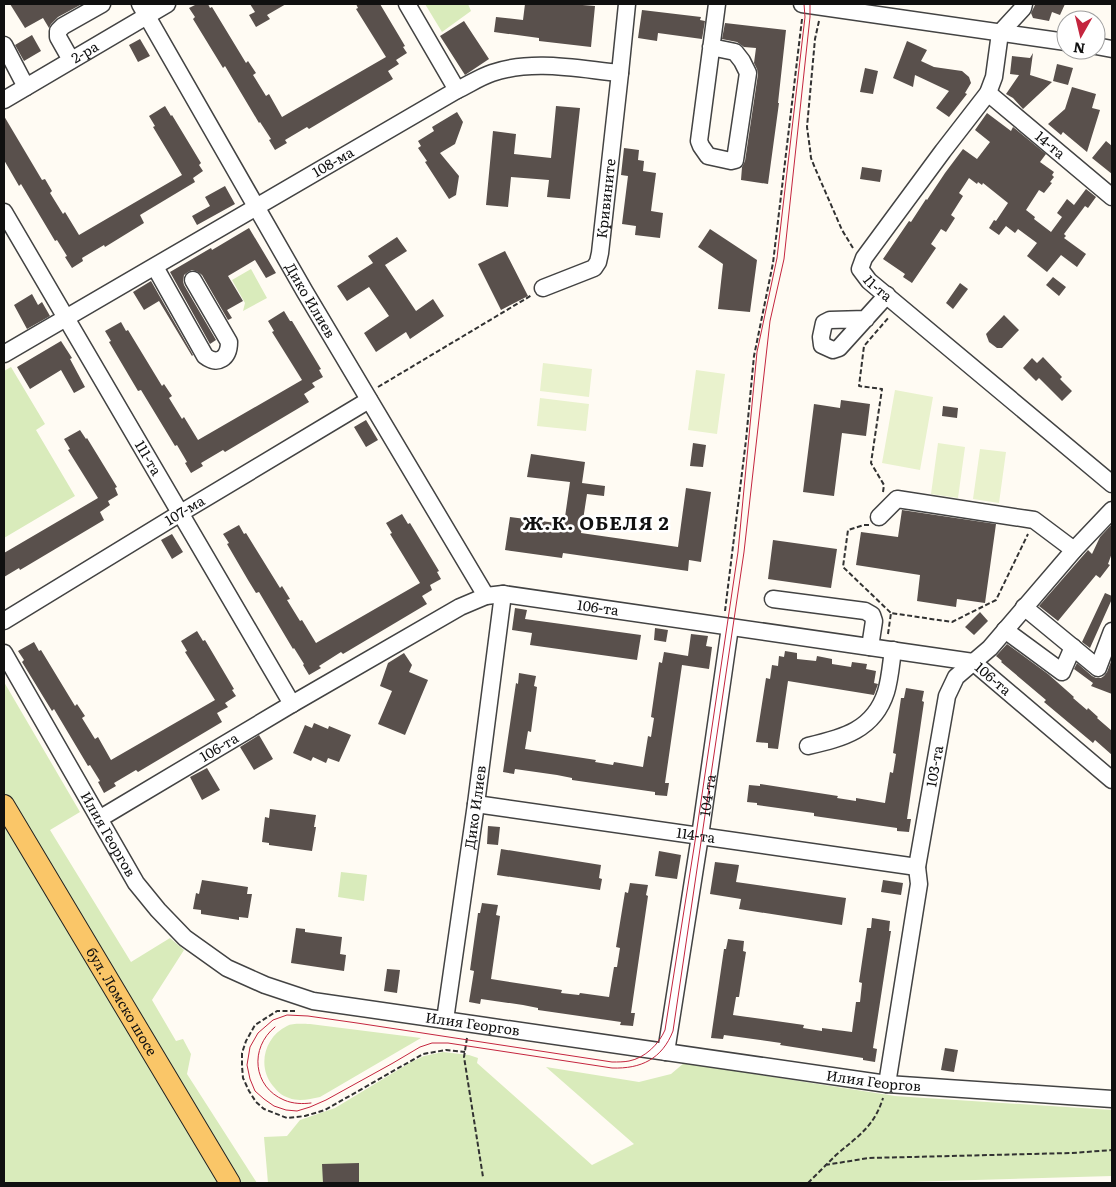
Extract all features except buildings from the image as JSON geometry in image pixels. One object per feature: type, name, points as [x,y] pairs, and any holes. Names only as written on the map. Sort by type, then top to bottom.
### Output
[{"type":"main road","name":"бул. Ломско шосе","points":[[7,812],[229,1181]]},
{"type":"street","points":[[71,60],[58,37],[58,31],[63,26],[102,4]]},
{"type":"street","name":"2-ра","points":[[4,100],[71,60],[144,10],[167,4]]},
{"type":"street","points":[[406,4],[457,90]]},
{"type":"street","points":[[620,73],[627,4]]},
{"type":"street","points":[[711,47],[735,52],[748,73],[735,160],[731,161],[708,156],[700,141],[711,47],[717,4]]},
{"type":"street","points":[[1000,33],[1023,8],[1024,4]]},
{"type":"street","points":[[817,5],[1056,41]]},
{"type":"street","name":"Дико Илиев","points":[[144,10],[256,207],[486,596]]},
{"type":"street","name":"11-та","points":[[1000,33],[994,77],[988,93],[864,258],[860,269],[869,281],[1112,484]]},
{"type":"street","points":[[4,45],[26,88]]},
{"type":"street","name":"108-ма","points":[[4,354],[457,90],[491,73],[517,67],[545,66],[620,73]]},
{"type":"street","name":"Кривините","points":[[543,288],[594,268],[598,262],[620,73]]},
{"type":"street","name":"14-та","points":[[988,93],[1112,197]]},
{"type":"street","name":"111-та","points":[[4,212],[179,514],[292,704]]},
{"type":"street","points":[[155,267],[205,356],[210,360],[222,359],[229,350],[229,342],[193,280]]},
{"type":"street","points":[[866,319],[887,295]]},
{"type":"street","name":"107-ма","points":[[4,621],[367,397]]},
{"type":"street","points":[[879,517],[897,500],[1034,520],[1074,550]]},
{"type":"street","name":"103-та","points":[[887,1084],[919,884],[917,867],[947,696],[956,677],[990,648],[1074,550],[1112,510]]},
{"type":"street","name":"Дико Илиев","points":[[444,1020],[476,804],[503,594]]},
{"type":"street","name":"106-та","points":[[99,818],[460,607],[486,596],[503,594],[972,662],[1112,780]]},
{"type":"street","points":[[773,599],[865,611],[872,615],[874,621],[870,647]]},
{"type":"street","points":[[1024,607],[1098,668],[1112,631]]},
{"type":"street","name":"104-та","points":[[666,1052],[730,627]]},
{"type":"street","points":[[1005,630],[1062,672],[1073,647]]},
{"type":"street","points":[[808,746],[836,740],[856,731],[871,720],[881,706],[887,690],[893,650]]},
{"type":"street","name":"Илия Георгов","points":[[4,653],[136,882],[158,910],[185,938],[227,968],[265,985],[313,1001],[887,1084],[1112,1099]]},
{"type":"street","name":"114-та","points":[[476,804],[917,867]]},
{"type":"path","points":[[817,5],[816,39],[807,128],[811,158],[842,230],[852,247],[864,258]]},
{"type":"path","points":[[726,607],[754,356],[774,263],[797,60],[817,5]]},
{"type":"path","points":[[367,397],[543,288]]},
{"type":"path","points":[[883,493],[884,485],[871,463],[882,390],[859,386],[864,346],[888,319]]},
{"type":"path","points":[[879,517],[878,526],[864,525],[848,530],[843,567],[891,613],[952,622],[996,600],[1034,520]]},
{"type":"path","points":[[888,632],[891,613]]},
{"type":"path","points":[[300,1011],[277,1011],[254,1025],[242,1053],[244,1078],[256,1102],[264,1109],[288,1118],[305,1116],[325,1110],[423,1054],[446,1050],[465,1052]]},
{"type":"path","points":[[469,1023],[464,1057],[483,1178]]},
{"type":"path","points":[[808,1183],[825,1165],[866,1130],[879,1111],[887,1084]]},
{"type":"path","points":[[825,1165],[869,1158],[1112,1150]]},
{"type":"green space","points":[[425,4],[468,4],[471,11],[442,32]]},
{"type":"green space","points":[[251,269],[267,298],[243,311],[245,303],[232,280]]},
{"type":"green space","points":[[543,363],[592,369],[589,397],[540,391]]},
{"type":"green space","points":[[11,367],[45,424],[36,430],[75,496],[4,538],[4,371]]},
{"type":"green space","points":[[696,370],[725,374],[717,434],[688,430]]},
{"type":"green space","points":[[895,390],[933,397],[920,470],[882,463]]},
{"type":"green space","points":[[540,398],[589,404],[586,431],[537,426]]},
{"type":"green space","points":[[938,443],[965,447],[958,498],[931,494]]},
{"type":"green space","points":[[980,449],[1006,452],[999,503],[973,499]]},
{"type":"green space","points":[[4,682],[80,812],[50,830],[131,962],[170,938],[184,950],[152,1000],[176,1041],[183,1039],[191,1054],[187,1074],[257,1183],[240,1183],[4,792]]},
{"type":"green space","points":[[4,824],[219,1183],[4,1183]]},
{"type":"green space","points":[[341,872],[367,875],[364,901],[338,897]]},
{"type":"green space","points":[[292,1024],[310,1024],[421,1038],[320,1097],[297,1100],[286,1097],[273,1086],[265,1070],[265,1053],[273,1037],[279,1031]]},
{"type":"green space","points":[[443,1052],[478,1058],[477,1063],[592,1165],[634,1144],[546,1067],[639,1082],[671,1074],[684,1063],[895,1096],[1112,1110],[1112,1176],[872,1183],[268,1183],[264,1137],[287,1136],[300,1120],[335,1108],[411,1062],[424,1056]]},
{"type":"tram line","points":[[804,4],[805,17],[777,258],[757,352],[738,552],[665,1030],[659,1040],[646,1054],[629,1061],[612,1062],[357,1023],[287,1015],[273,1020],[258,1033],[250,1047],[247,1065],[255,1091],[274,1106],[297,1111],[310,1107],[326,1100],[420,1047],[432,1043],[448,1043],[622,1068],[641,1064],[657,1055],[663,1049],[673,1031],[744,552],[770,321],[784,259],[810,4]]},
{"type":"tram line","points":[[275,1027],[261,1045],[258,1056],[261,1077],[266,1086],[284,1100],[311,1103]]},
{"type":"district","name":"Ж.К. ОБЕЛЯ 2","points":[[596,523]]}]
